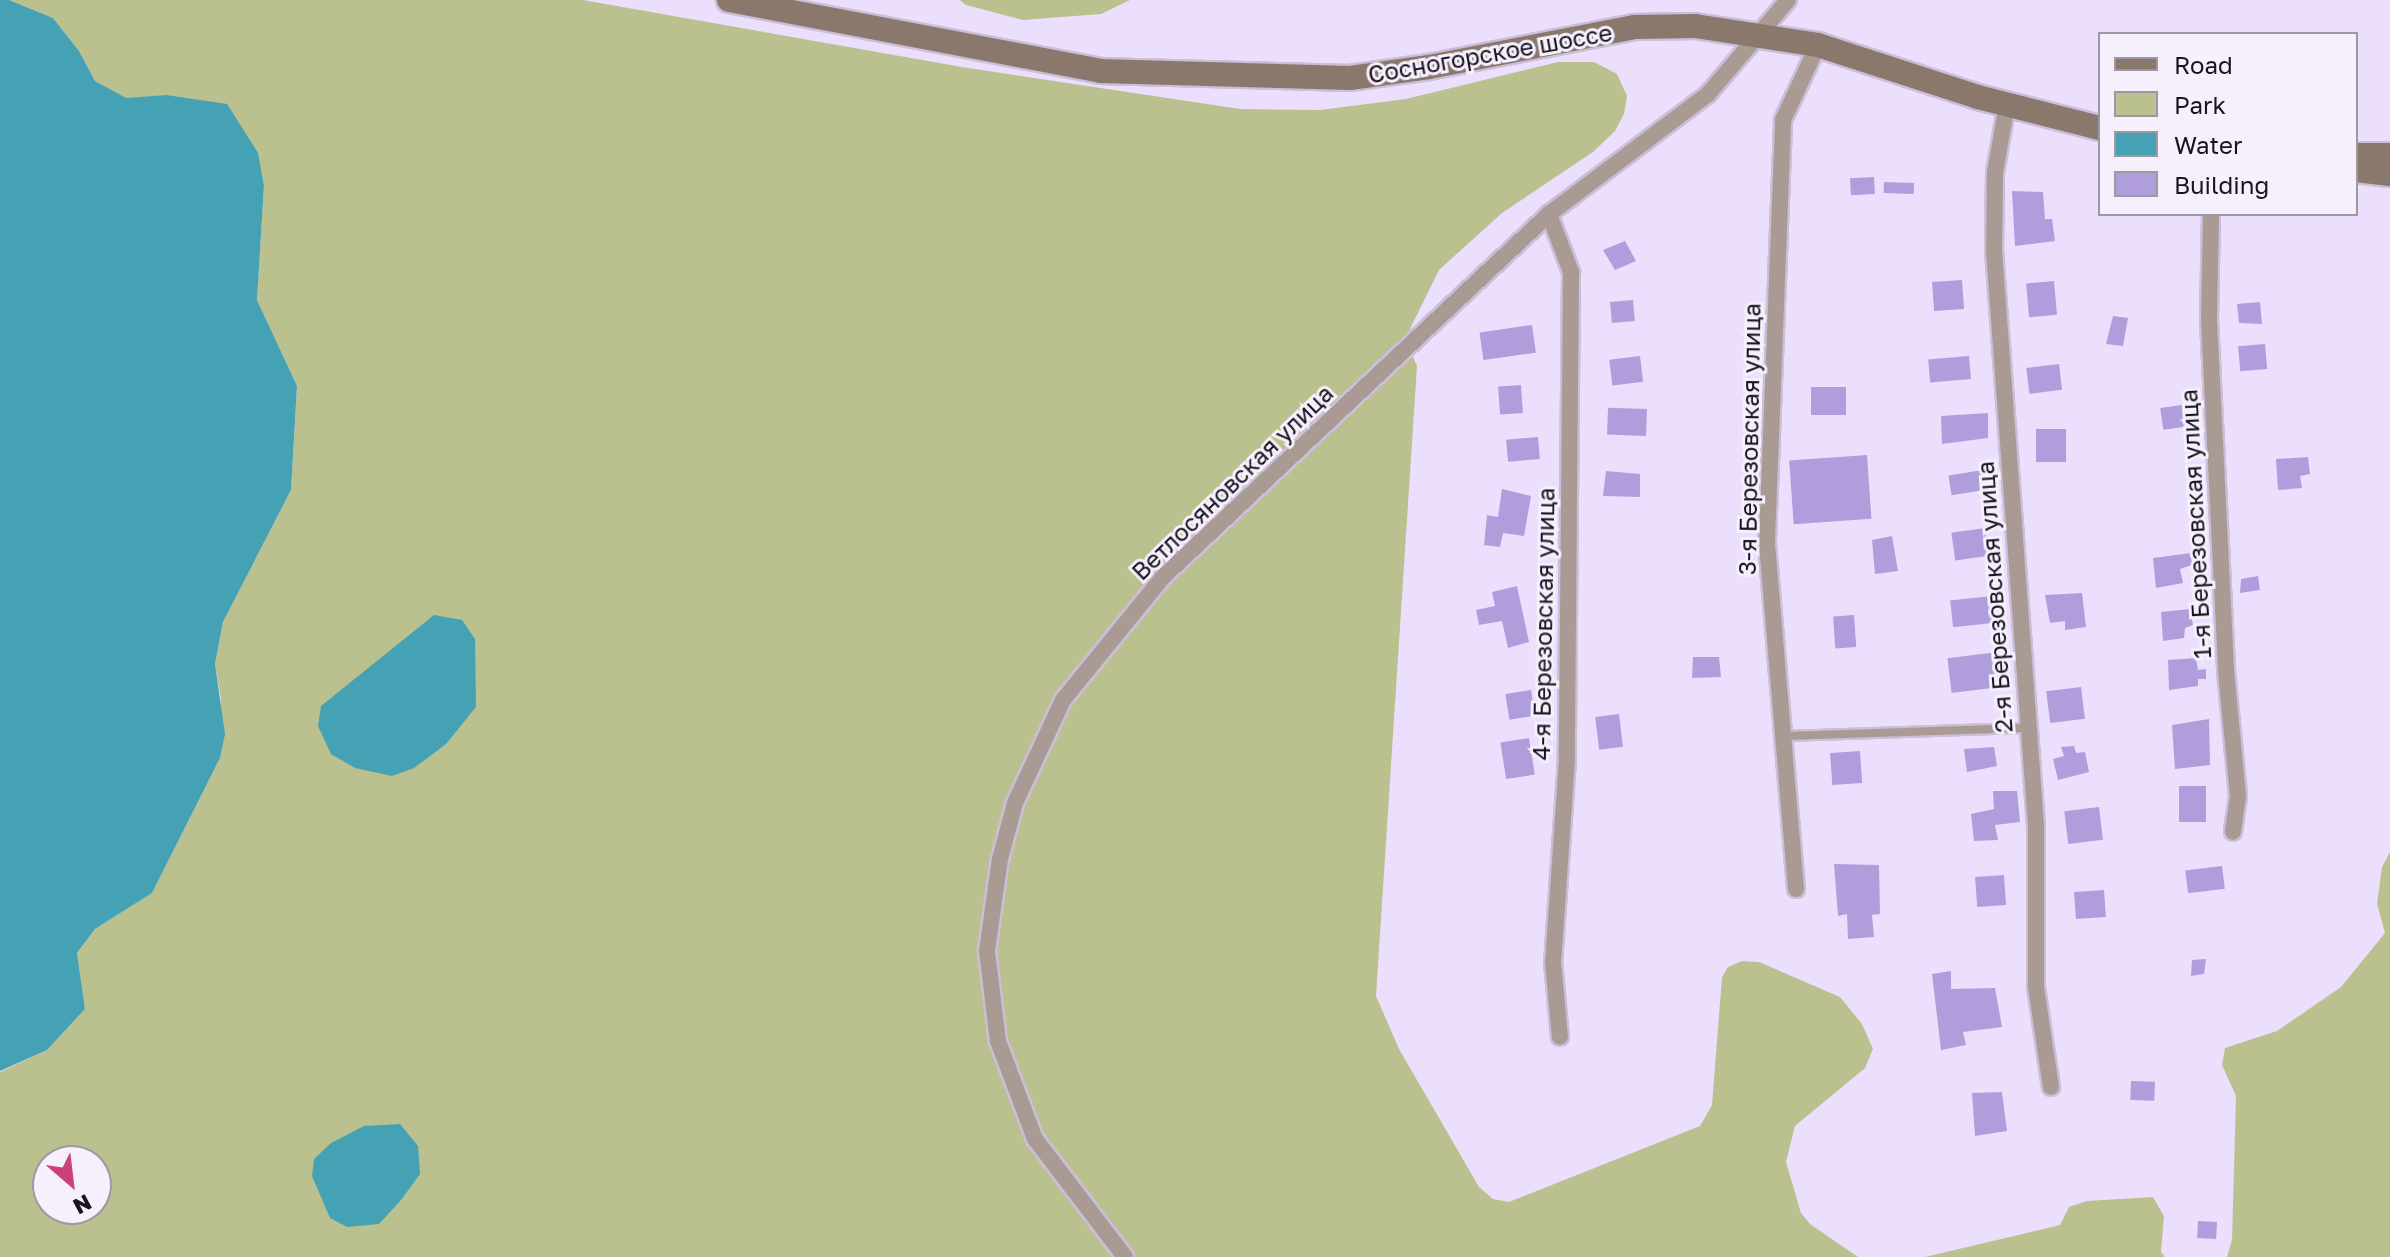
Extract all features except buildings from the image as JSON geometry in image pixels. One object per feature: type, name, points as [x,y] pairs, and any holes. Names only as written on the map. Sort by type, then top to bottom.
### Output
[{"type":"main road","name":"Сосногорское шоссе","points":[[729,0],[1100,71],[1350,78],[1429,67],[1634,27],[1695,26],[1818,45],[2007,104],[2098,127]]},
{"type":"main road","points":[[2358,155],[2390,155]]},
{"type":"main road","points":[[2358,170],[2390,174]]},
{"type":"street","name":"Ветлосяновская улица","points":[[1125,1257],[1035,1139],[998,1041],[987,951],[1000,859],[1015,803],[1063,700],[1162,578],[1549,214],[1708,94],[1788,0]]},
{"type":"street","name":"3-я Березовская улица","points":[[1796,889],[1767,540],[1783,120],[1818,45]]},
{"type":"street","name":"2-я Березовская улица","points":[[2007,104],[1995,173],[1994,250],[2036,826],[2036,987],[2051,1087]]},
{"type":"street","name":"4-я Березовская улица","points":[[1549,214],[1571,272],[1567,759],[1553,962],[1560,1037]]},
{"type":"street","name":"1-я Березовская улица","points":[[2211,216],[2209,320],[2226,671],[2238,796],[2233,832]]},
{"type":"lane","points":[[1783,736],[2027,728]]},
{"type":"green space","points":[[9,0],[583,0],[962,67],[1240,109],[1320,110],[1406,99],[1558,62],[1594,62],[1617,74],[1627,96],[1624,114],[1615,131],[1593,152],[1502,213],[1439,270],[1405,339],[1417,366],[1376,996],[1399,1049],[1479,1187],[1493,1199],[1509,1202],[1700,1126],[1712,1105],[1722,977],[1728,967],[1742,961],[1759,962],[1840,997],[1862,1024],[1873,1049],[1865,1068],[1795,1126],[1786,1162],[1801,1213],[1810,1224],[1858,1257],[0,1257],[0,1072],[47,1050],[85,1009],[77,953],[95,929],[152,893],[220,758],[221,699],[215,664],[223,622],[291,490],[297,386],[257,300],[264,186],[166,95],[126,99],[95,81],[79,51],[53,18]]},
{"type":"green space","points":[[960,0],[1130,0],[1101,14],[1023,20],[966,5]]},
{"type":"green space","points":[[2390,852],[2390,1257],[2227,1257],[2232,1240],[2236,1096],[2222,1065],[2225,1048],[2277,1031],[2341,987],[2385,933],[2377,904],[2382,867]]},
{"type":"green space","points":[[2153,1197],[2164,1216],[2161,1252],[2165,1257],[1925,1257],[2060,1225],[2069,1207],[2087,1201]]},
{"type":"water","points":[[0,0],[9,0],[53,18],[79,51],[95,81],[126,98],[166,95],[227,104],[258,153],[264,186],[257,300],[297,386],[291,490],[223,622],[215,664],[225,734],[220,758],[152,893],[95,929],[77,953],[85,1009],[47,1050],[0,1071]]},
{"type":"water","points":[[434,615],[462,620],[475,639],[476,707],[446,744],[414,768],[392,776],[355,768],[331,754],[318,726],[321,706]]},
{"type":"water","points":[[400,1124],[418,1146],[420,1174],[401,1200],[379,1224],[347,1227],[330,1218],[312,1176],[314,1159],[331,1143],[364,1126]]}]
